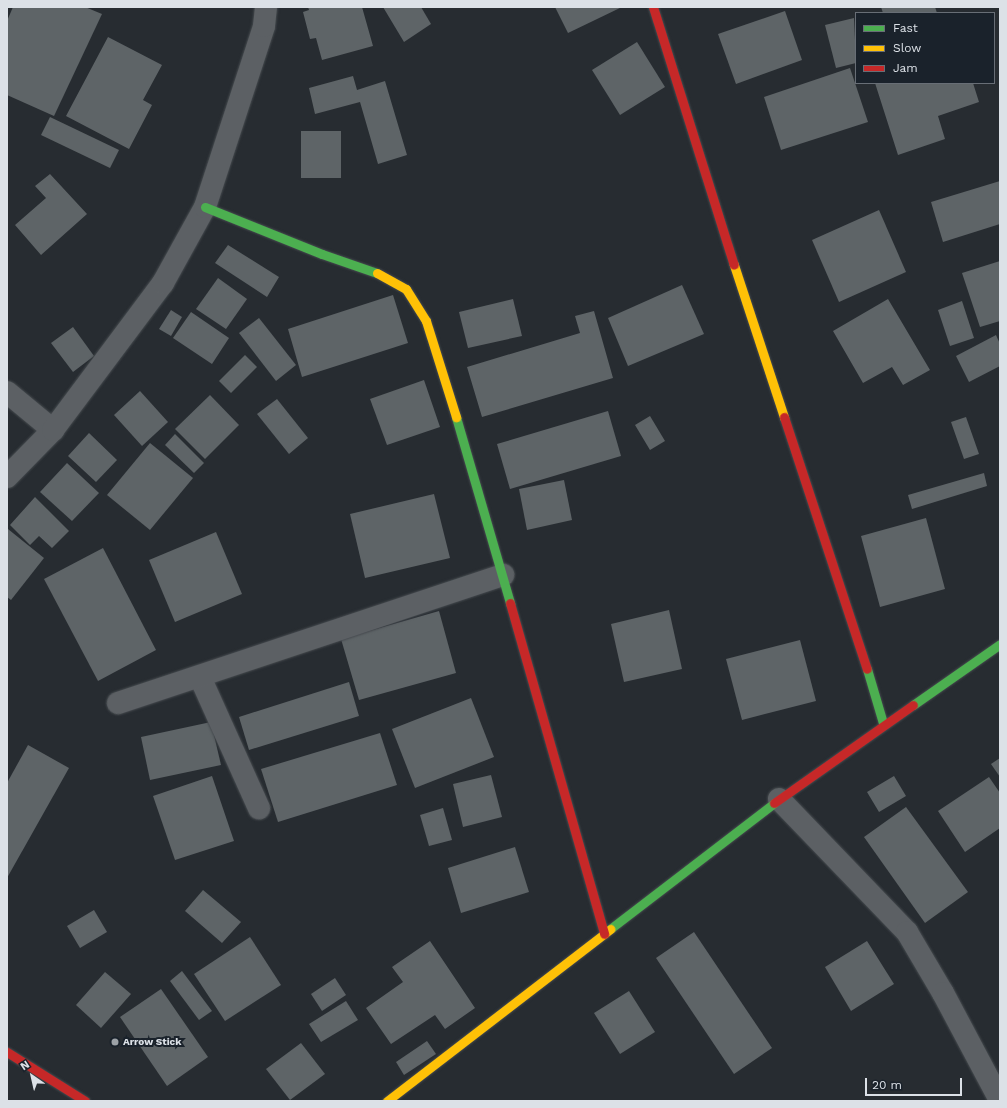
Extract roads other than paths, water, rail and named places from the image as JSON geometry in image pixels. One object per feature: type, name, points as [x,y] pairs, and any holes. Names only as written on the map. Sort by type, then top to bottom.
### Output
[{"type":"street","points":[[7,477],[53,430],[163,283],[205,206],[264,26],[266,7]]},
{"type":"street","points":[[653,7],[737,275],[852,620],[883,723]]},
{"type":"street","points":[[205,206],[322,254],[368,268],[406,289],[426,321],[446,377],[604,934]]},
{"type":"street","points":[[7,392],[53,430]]},
{"type":"street","points":[[118,703],[503,575]]},
{"type":"street","points":[[387,1101],[779,799],[883,723],[1000,644]]},
{"type":"street","points":[[200,677],[259,808]]},
{"type":"street","points":[[779,799],[907,932],[943,993],[1000,1100]]},
{"type":"street","points":[[7,1052],[85,1101]]},
{"type":"place","name":"Arrow Stick","points":[[115,1042]]}]
